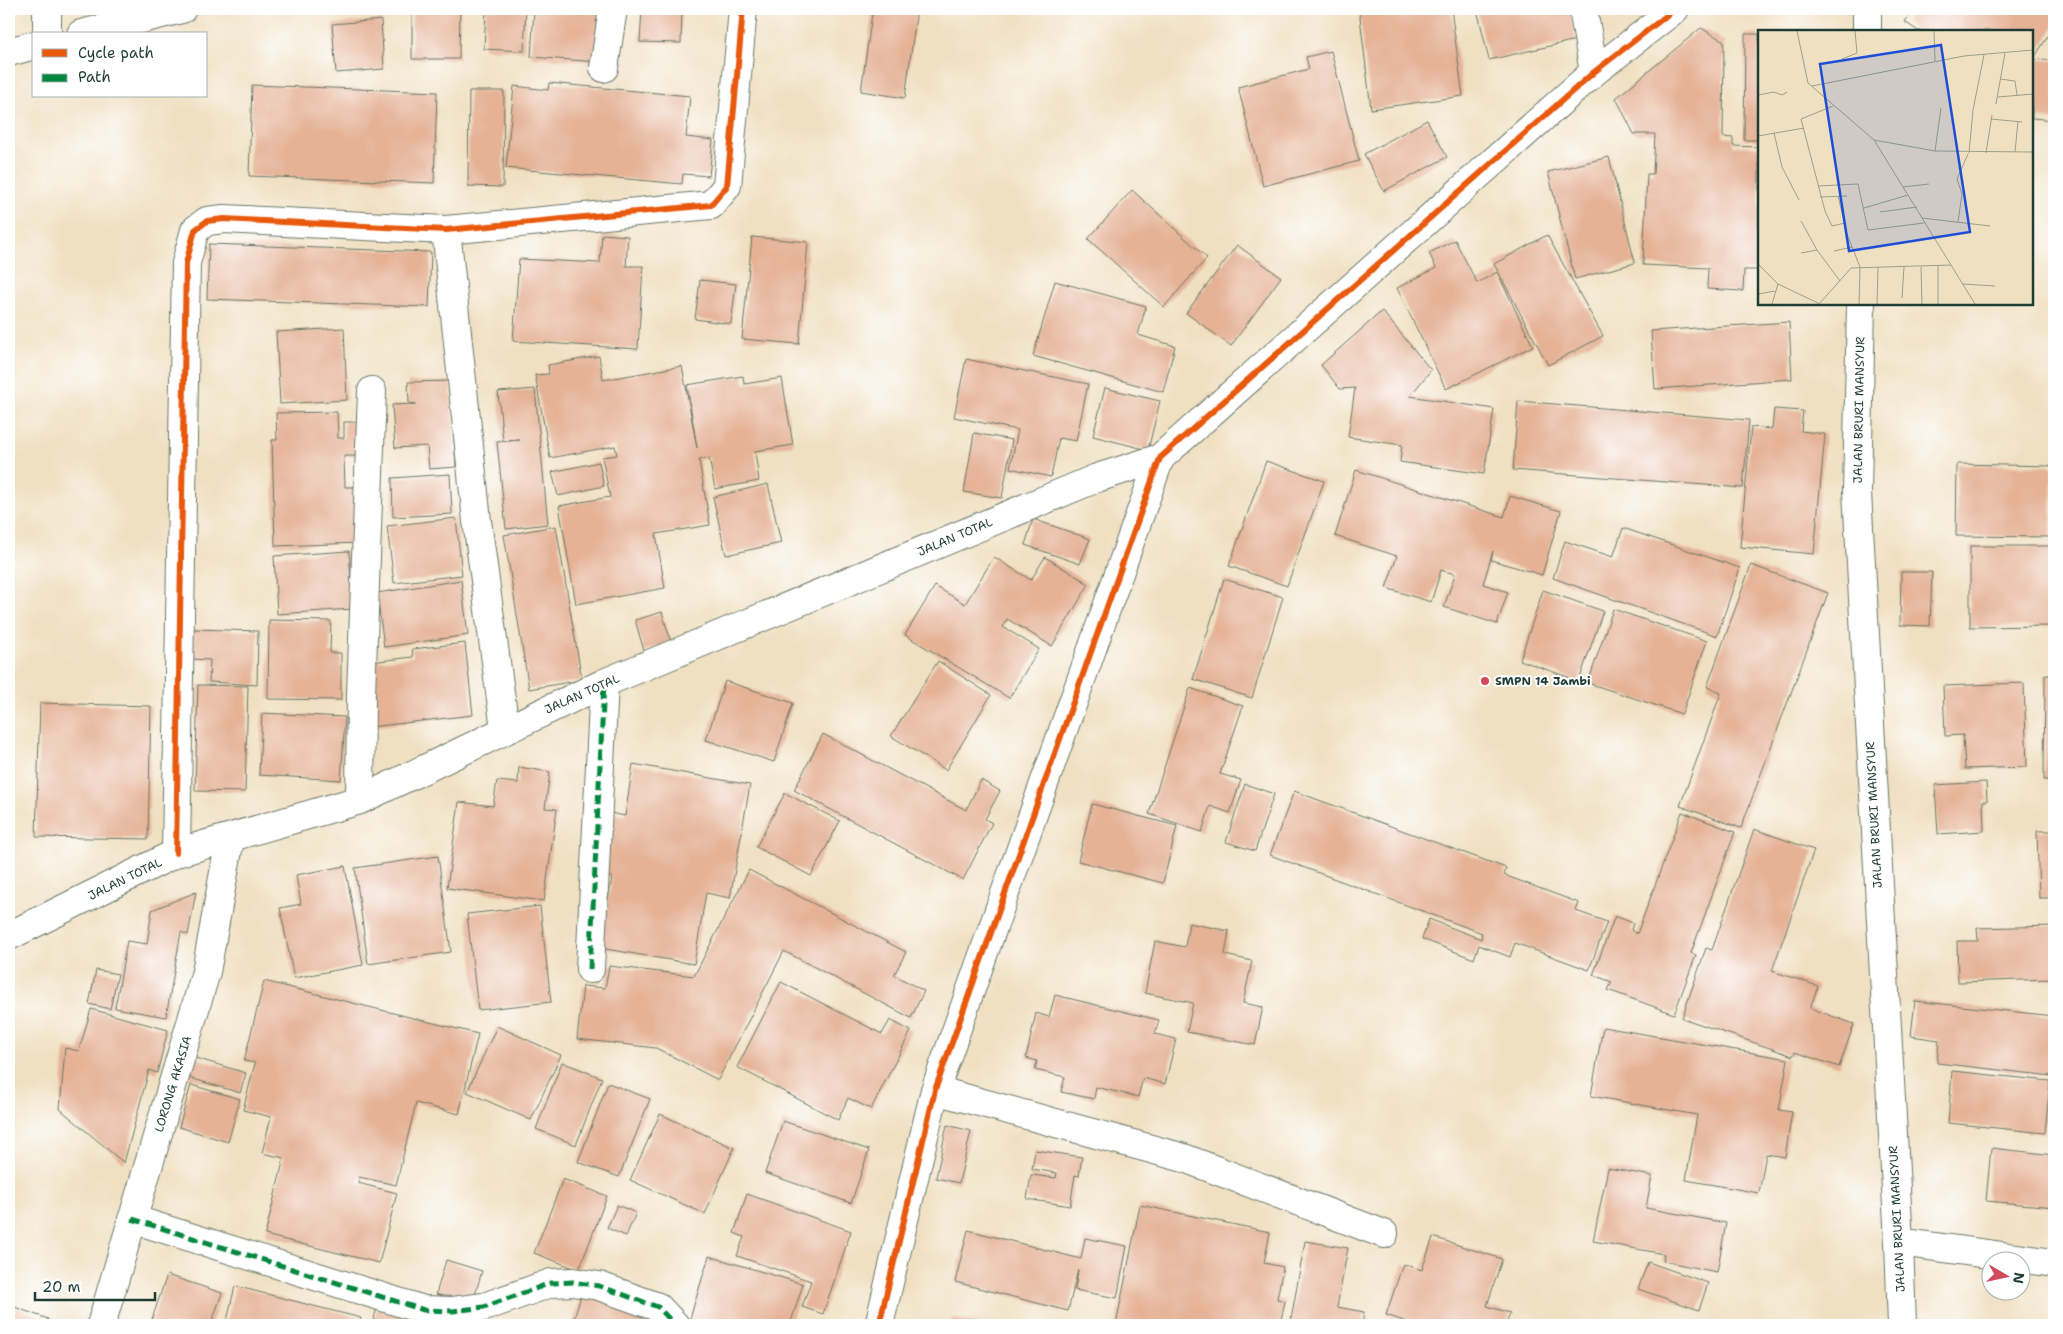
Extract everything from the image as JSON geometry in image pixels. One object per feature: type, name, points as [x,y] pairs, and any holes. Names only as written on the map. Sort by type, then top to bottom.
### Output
[{"type":"street","points":[[47,9],[47,32]]},
{"type":"street","points":[[89,32],[182,9]]},
{"type":"street","points":[[604,68],[613,9]]},
{"type":"street","points":[[176,854],[186,263],[195,230],[207,221],[224,219],[446,230],[711,205],[727,186],[743,9]]},
{"type":"street","points":[[1583,9],[1594,72]]},
{"type":"street","points":[[879,1325],[935,1090],[1160,458],[1594,72],[1675,9]]},
{"type":"street","points":[[1867,9],[1867,30]]},
{"type":"street","points":[[9,52],[32,46]]},
{"type":"street","points":[[446,230],[476,522],[505,729]]},
{"type":"street","name":"JALAN BRURI MANSYUR","points":[[1861,305],[1857,492],[1902,1325]]},
{"type":"street","points":[[360,800],[360,695],[372,391]]},
{"type":"street","name":"JALAN TOTAL","points":[[9,936],[176,854],[360,800],[604,683],[1097,478],[1160,458]]},
{"type":"street","points":[[590,969],[604,683]]},
{"type":"street","name":"LORONG AKASIA","points":[[101,1325],[206,972],[230,839]]},
{"type":"street","points":[[935,1090],[1184,1158],[1384,1234]]},
{"type":"street","points":[[132,1219],[424,1310],[453,1311],[484,1308],[551,1283],[573,1282],[599,1286],[658,1306],[674,1325]]},
{"type":"street","points":[[1899,1242],[2054,1263]]},
{"type":"building","points":[[412,9],[460,9],[459,59],[412,59]]},
{"type":"building","points":[[486,9],[526,9],[524,51],[484,49]]},
{"type":"building","points":[[534,9],[602,9],[598,62],[531,57]]},
{"type":"building","points":[[642,9],[682,9],[681,43],[640,42]]},
{"type":"building","points":[[867,9],[917,9],[905,98],[861,91],[872,14],[866,13]]},
{"type":"building","points":[[1359,9],[1451,9],[1463,96],[1371,109]]},
{"type":"building","points":[[1477,9],[1569,9],[1576,40],[1489,60]]},
{"type":"building","points":[[1913,9],[2054,9],[2054,27],[2033,59],[2033,30],[1917,30],[1905,22]]},
{"type":"building","points":[[381,20],[384,69],[336,73],[332,24]]},
{"type":"building","points":[[1701,28],[1724,41],[1723,137],[1733,138],[1733,146],[1758,147],[1758,270],[1744,270],[1743,291],[1707,289],[1708,268],[1643,265],[1647,174],[1653,174],[1655,134],[1634,134],[1616,98]]},
{"type":"building","points":[[1745,34],[1758,34],[1758,140],[1744,140]]},
{"type":"building","points":[[1331,51],[1359,161],[1263,186],[1238,87],[1309,69],[1306,57]]},
{"type":"building","points":[[2034,59],[2054,61],[2054,120],[2033,118]]},
{"type":"building","points":[[549,83],[690,96],[686,137],[713,140],[709,176],[683,174],[682,184],[506,168],[514,86],[548,90]]},
{"type":"building","points":[[252,85],[437,92],[434,183],[249,176]]},
{"type":"building","points":[[469,91],[504,91],[503,187],[468,186]]},
{"type":"building","points":[[1427,120],[1447,157],[1384,191],[1364,154]]},
{"type":"building","points":[[1609,157],[1635,263],[1575,279],[1548,172]]},
{"type":"building","points":[[1132,190],[1207,258],[1164,307],[1088,239]]},
{"type":"building","points":[[602,234],[628,236],[626,266],[643,266],[638,349],[513,341],[519,259],[600,263]]},
{"type":"building","points":[[1547,235],[1603,336],[1548,365],[1494,264]]},
{"type":"building","points":[[752,237],[808,242],[799,344],[742,339]]},
{"type":"building","points":[[1455,240],[1477,283],[1497,272],[1533,346],[1446,389],[1397,288],[1436,268],[1429,253]]},
{"type":"building","points":[[209,244],[431,252],[429,307],[207,299]]},
{"type":"building","points":[[1237,245],[1281,277],[1231,346],[1186,313]]},
{"type":"building","points":[[700,280],[736,284],[731,324],[695,319]]},
{"type":"building","points":[[1055,281],[1146,306],[1138,335],[1175,346],[1163,392],[1033,356]]},
{"type":"building","points":[[1382,311],[1431,370],[1410,396],[1494,409],[1484,474],[1400,462],[1402,445],[1348,437],[1355,388],[1340,389],[1321,365]]},
{"type":"building","points":[[1789,322],[1792,379],[1655,389],[1651,331]]},
{"type":"building","points":[[344,328],[347,400],[280,404],[276,332]]},
{"type":"building","points":[[599,356],[603,380],[682,366],[697,448],[687,385],[743,376],[744,384],[782,378],[793,445],[755,451],[759,481],[715,489],[709,458],[699,460],[710,525],[656,534],[665,588],[576,604],[559,506],[610,497],[602,457],[617,455],[615,446],[550,458],[535,375],[549,374],[548,365]]},
{"type":"building","points":[[966,359],[1088,384],[1076,441],[1059,438],[1051,477],[1010,468],[1018,430],[954,417]]},
{"type":"building","points":[[450,381],[456,467],[429,469],[427,446],[395,448],[392,405],[416,404],[409,403],[408,382]]},
{"type":"building","points":[[1105,388],[1160,401],[1148,450],[1093,436]]},
{"type":"building","points":[[535,389],[548,524],[506,529],[497,442],[520,440],[503,441],[498,392]]},
{"type":"building","points":[[1518,401],[1749,420],[1743,488],[1513,470]]},
{"type":"building","points":[[1774,409],[1803,411],[1801,431],[1825,434],[1814,554],[1740,547],[1751,427],[1772,429]]},
{"type":"building","points":[[337,412],[338,438],[344,438],[344,422],[358,422],[357,456],[344,456],[345,487],[359,487],[360,543],[275,546],[272,440],[277,440],[276,413]]},
{"type":"building","points":[[974,433],[1012,440],[1002,498],[964,492]]},
{"type":"building","points":[[1266,461],[1324,481],[1287,586],[1229,566]]},
{"type":"building","points":[[599,462],[604,486],[558,496],[552,472]]},
{"type":"building","points":[[1957,464],[2052,466],[2051,537],[1956,536]]},
{"type":"building","points":[[1356,470],[1504,517],[1510,496],[1561,511],[1542,575],[1491,560],[1493,551],[1483,584],[1508,592],[1497,624],[1444,607],[1455,574],[1441,570],[1431,602],[1386,588],[1397,556],[1335,536]]},
{"type":"building","points":[[450,474],[452,514],[393,517],[392,478]]},
{"type":"building","points":[[768,484],[781,543],[726,555],[713,497]]},
{"type":"building","points":[[456,518],[462,575],[394,583],[387,526]]},
{"type":"building","points":[[1033,519],[1090,539],[1080,564],[1025,545]]},
{"type":"building","points":[[556,526],[582,680],[529,689],[504,535]]},
{"type":"building","points":[[1623,528],[1740,568],[1717,636],[1553,578],[1565,541],[1613,557]]},
{"type":"building","points":[[1970,546],[2054,546],[2054,626],[1970,627]]},
{"type":"building","points":[[349,551],[353,609],[277,614],[274,556]]},
{"type":"building","points":[[994,557],[1031,580],[1045,557],[1089,584],[1052,646],[1007,619],[1003,627],[1039,649],[1009,698],[905,635],[935,586],[965,604]]},
{"type":"building","points":[[1751,565],[1828,593],[1741,828],[1680,806],[1721,693],[1707,687]]},
{"type":"building","points":[[1901,572],[1932,572],[1930,626],[1900,625]]},
{"type":"building","points":[[1224,579],[1283,597],[1252,698],[1193,679]]},
{"type":"building","points":[[461,580],[468,635],[384,647],[377,593]]},
{"type":"building","points":[[1543,590],[1603,611],[1579,681],[1520,660]]},
{"type":"building","points":[[1613,609],[1707,641],[1682,714],[1588,683]]},
{"type":"building","points":[[662,612],[671,642],[644,651],[635,620]]},
{"type":"building","points":[[269,620],[331,621],[330,653],[341,653],[341,700],[268,699]]},
{"type":"building","points":[[194,629],[258,631],[257,685],[209,682],[210,660],[192,659]]},
{"type":"building","points":[[465,643],[473,715],[370,727],[362,663],[413,657],[412,649]]},
{"type":"building","points":[[938,661],[991,695],[946,770],[891,736]]},
{"type":"building","points":[[2045,675],[2054,675],[2054,780],[2044,780]]},
{"type":"building","points":[[725,681],[793,703],[774,762],[706,740]]},
{"type":"building","points":[[2024,683],[2027,767],[1965,769],[1963,735],[1945,736],[1943,686]]},
{"type":"building","points":[[198,685],[248,686],[245,792],[195,791]]},
{"type":"building","points":[[1190,688],[1243,706],[1220,774],[1241,780],[1230,813],[1210,806],[1202,832],[1149,814]]},
{"type":"building","points":[[40,703],[151,706],[148,839],[36,837]]},
{"type":"building","points":[[262,713],[345,717],[341,780],[259,775]]},
{"type":"building","points":[[823,734],[966,810],[981,780],[1000,791],[985,819],[992,823],[963,880],[794,790]]},
{"type":"building","points":[[633,764],[750,785],[730,898],[706,893],[694,964],[600,948],[612,877],[600,875],[610,813],[625,816]]},
{"type":"building","points":[[519,767],[550,772],[545,808],[557,809],[544,901],[447,888],[459,802],[493,806],[497,781],[518,783]]},
{"type":"building","points":[[1986,782],[1987,801],[1983,801],[1984,831],[1938,834],[1935,785]]},
{"type":"building","points":[[1245,784],[1274,794],[1255,851],[1226,842]]},
{"type":"building","points":[[1294,791],[1506,868],[1504,875],[1579,903],[1576,911],[1607,922],[1589,970],[1515,943],[1510,957],[1479,945],[1474,959],[1422,939],[1429,919],[1481,939],[1482,933],[1270,855]]},
{"type":"building","points":[[785,793],[840,821],[811,876],[756,847]]},
{"type":"building","points":[[1092,804],[1177,826],[1163,883],[1078,861]]},
{"type":"building","points":[[1682,812],[1735,832],[1691,953],[1696,955],[1674,1014],[1608,990],[1612,982],[1593,975],[1615,916],[1633,923],[1631,930],[1637,934]]},
{"type":"building","points":[[1754,829],[1814,850],[1772,971],[1818,986],[1810,1008],[1854,1024],[1839,1067],[1795,1052],[1793,1056],[1682,1018],[1706,948],[1712,950]]},
{"type":"building","points":[[2037,831],[2054,831],[2054,898],[2039,898]]},
{"type":"building","points":[[438,856],[451,952],[368,964],[355,868]]},
{"type":"building","points":[[345,866],[363,965],[294,978],[280,908],[301,904],[296,875]]},
{"type":"building","points":[[749,870],[906,952],[894,975],[924,991],[911,1018],[784,951],[718,1080],[656,1048],[577,1039],[583,986],[605,988],[609,966],[694,976]]},
{"type":"building","points":[[196,892],[188,935],[181,932],[166,1017],[115,1008],[127,941],[147,944],[152,910]]},
{"type":"building","points":[[540,906],[551,1002],[478,1010],[467,914]]},
{"type":"building","points":[[1189,923],[1229,931],[1225,955],[1252,961],[1243,1003],[1263,1007],[1255,1045],[1187,1032],[1193,1003],[1145,993],[1155,941],[1185,947]]},
{"type":"building","points":[[2054,926],[2054,979],[1958,982],[1957,941],[1978,941],[1977,928]]},
{"type":"building","points":[[96,970],[118,974],[110,1009],[89,1004]]},
{"type":"building","points":[[264,981],[478,1034],[459,1114],[416,1103],[396,1185],[359,1177],[358,1183],[397,1193],[379,1263],[265,1235],[284,1158],[262,1153],[271,1117],[243,1110],[255,1063],[244,1061]]},
{"type":"building","points":[[781,982],[882,1034],[890,1020],[911,1031],[871,1109],[848,1098],[838,1120],[737,1067]]},
{"type":"building","points":[[1055,995],[1159,1020],[1155,1034],[1176,1039],[1165,1084],[1143,1078],[1138,1097],[1096,1087],[1094,1099],[1061,1092],[1065,1077],[1035,1070],[1037,1061],[1026,1058],[1036,1013],[1049,1017]]},
{"type":"building","points":[[1915,1001],[2054,1016],[2052,1076],[1937,1063],[1939,1040],[1911,1036]]},
{"type":"building","points":[[91,1009],[168,1030],[157,1073],[149,1070],[124,1163],[60,1109],[65,1048],[79,1051]]},
{"type":"building","points":[[497,1026],[561,1055],[531,1120],[467,1092]]},
{"type":"building","points":[[1603,1027],[1788,1059],[1779,1110],[1792,1112],[1785,1157],[1766,1154],[1759,1193],[1686,1180],[1697,1115],[1591,1096]]},
{"type":"building","points":[[192,1057],[246,1073],[240,1093],[187,1077]]},
{"type":"building","points":[[562,1062],[602,1078],[576,1145],[536,1129]]},
{"type":"building","points":[[1952,1071],[2050,1081],[2045,1133],[1948,1123]]},
{"type":"building","points":[[608,1083],[650,1099],[619,1177],[578,1162]]},
{"type":"building","points":[[191,1085],[240,1099],[228,1142],[179,1127]]},
{"type":"building","points":[[660,1114],[734,1148],[705,1214],[630,1180]]},
{"type":"building","points":[[783,1121],[869,1150],[851,1203],[765,1173]]},
{"type":"building","points":[[947,1125],[971,1131],[959,1183],[936,1178]]},
{"type":"building","points":[[1991,1148],[2054,1155],[2054,1207],[1986,1201]]},
{"type":"building","points":[[1035,1150],[1082,1157],[1079,1176],[1075,1175],[1070,1206],[1027,1199],[1031,1175],[1056,1178],[1057,1173],[1032,1169]]},
{"type":"building","points":[[1608,1168],[1652,1176],[1646,1208],[1726,1223],[1717,1272],[1663,1261],[1664,1254],[1593,1241]]},
{"type":"building","points":[[563,1179],[607,1196],[579,1270],[534,1253]]},
{"type":"building","points":[[747,1194],[851,1231],[823,1314],[802,1307],[811,1281],[737,1256],[744,1237],[734,1233]]},
{"type":"building","points":[[617,1205],[636,1213],[626,1236],[607,1228]]},
{"type":"building","points":[[1140,1205],[1270,1232],[1264,1263],[1283,1267],[1277,1299],[1285,1301],[1280,1325],[1116,1325]]},
{"type":"building","points":[[968,1230],[1081,1259],[1085,1238],[1127,1246],[1117,1298],[1075,1290],[1078,1270],[1068,1311],[955,1282]]},
{"type":"building","points":[[1433,1237],[1502,1259],[1487,1306],[1510,1313],[1506,1325],[1416,1325],[1386,1315],[1403,1264],[1422,1270]]},
{"type":"building","points":[[1305,1241],[1348,1248],[1337,1307],[1364,1312],[1362,1325],[1290,1325]]},
{"type":"building","points":[[709,1256],[803,1284],[790,1325],[688,1325]]},
{"type":"building","points":[[446,1260],[482,1271],[472,1305],[436,1294]]},
{"type":"building","points":[[1648,1262],[1708,1283],[1699,1310],[1638,1289]]},
{"type":"building","points":[[167,1275],[222,1293],[211,1325],[160,1325],[151,1322]]},
{"type":"building","points":[[235,1286],[361,1318],[359,1325],[226,1325]]},
{"type":"building","points":[[582,1293],[661,1317],[659,1325],[572,1325]]},
{"type":"building","points":[[9,1305],[48,1319],[46,1325],[9,1325]]},
{"type":"building","points":[[377,1308],[421,1322],[420,1325],[372,1325]]},
{"type":"building","points":[[952,1318],[982,1324],[982,1325],[951,1325]]},
{"type":"marked path","points":[[590,969],[604,683]]},
{"type":"marked path","points":[[132,1219],[424,1310],[453,1311],[484,1307],[551,1283],[573,1282],[599,1286],[658,1307],[675,1325]]},
{"type":"cycle path","points":[[176,853],[186,263],[195,230],[207,221],[224,219],[446,230],[711,205],[727,186],[743,9]]},
{"type":"cycle path","points":[[879,1325],[935,1090],[1160,458],[1594,72],[1675,9]]},
{"type":"place","name":"SMPN 14 Jambi","points":[[1485,681]]}]
